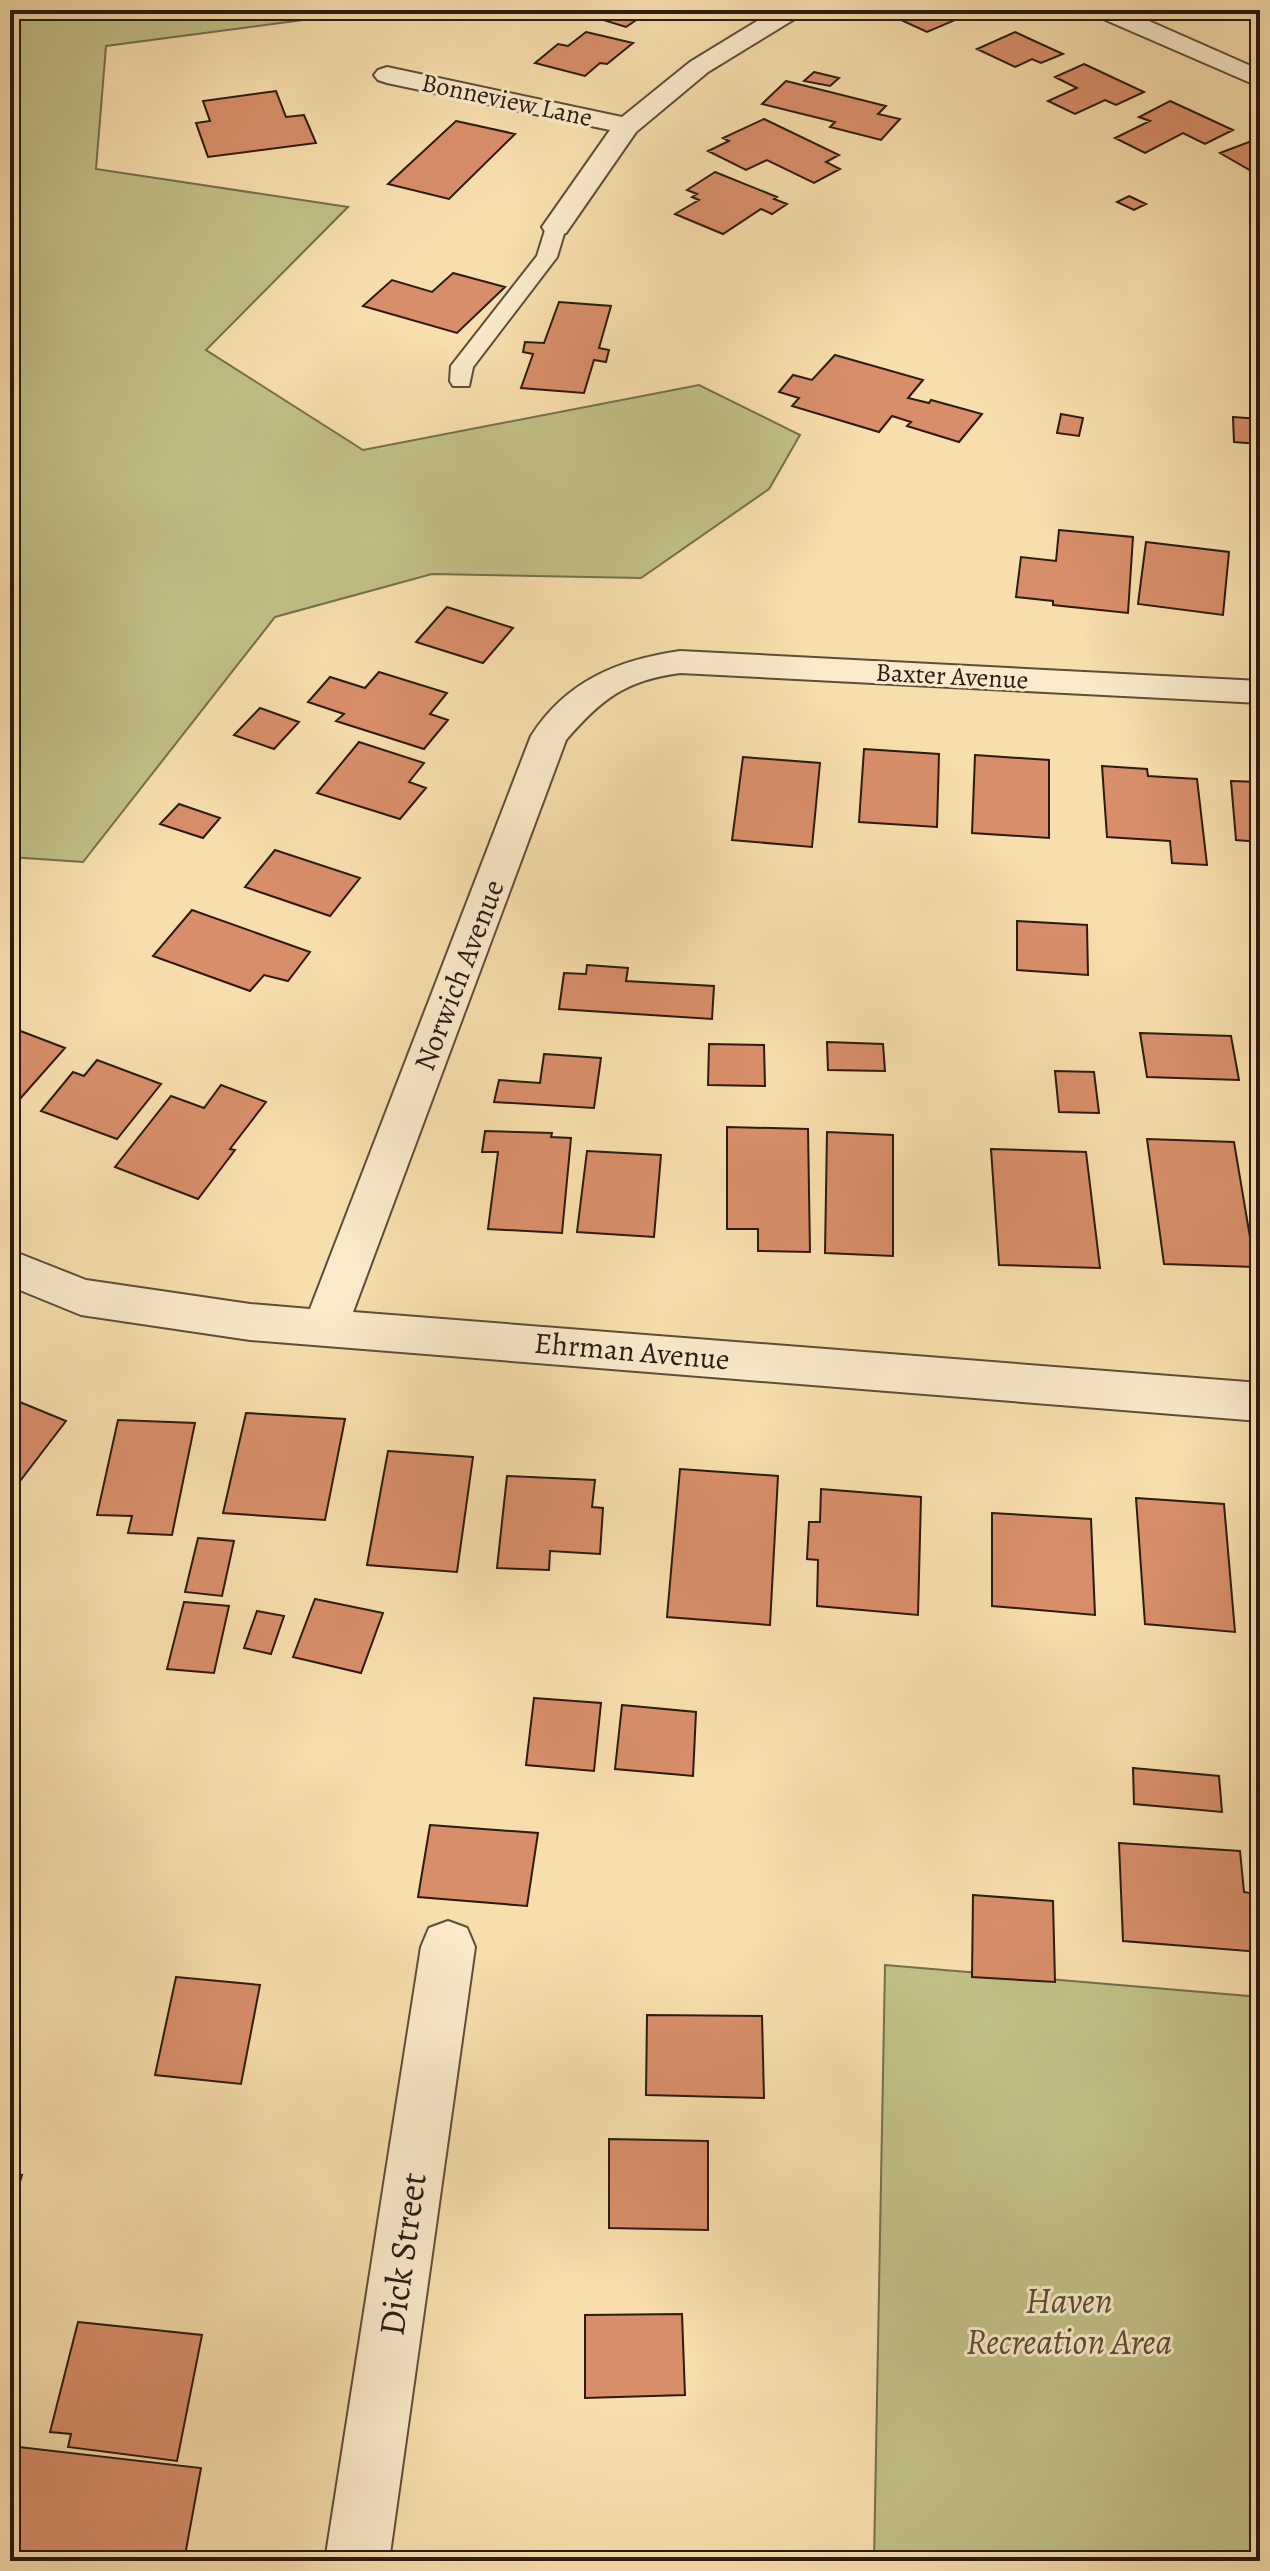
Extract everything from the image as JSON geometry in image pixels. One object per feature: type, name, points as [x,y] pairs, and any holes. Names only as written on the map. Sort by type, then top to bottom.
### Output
[{"type":"street","points":[[556,227],[627,126],[699,67],[792,10]]},
{"type":"street","points":[[1103,10],[1260,79]]},
{"type":"street","points":[[1174,39],[1231,42]]},
{"type":"street","name":"Bonneview Lane","points":[[387,75],[627,126]]},
{"type":"street","name":"Baxter Avenue","points":[[643,666],[680,662],[1260,692]]},
{"type":"street","name":"Norwich Avenue","points":[[326,1326],[549,736],[576,704],[612,677],[643,666]]},
{"type":"street","name":"Ehrman Avenue","points":[[10,1267],[81,1297],[250,1322],[1260,1402]]},
{"type":"street","name":"Dick Street","points":[[357,2561],[448,1947]]},
{"type":"lane","points":[[461,381],[462,366],[547,257],[556,227]]},
{"type":"green space","points":[[10,10],[327,10],[318,18],[106,46],[96,169],[348,207],[206,350],[363,450],[699,385],[800,435],[769,489],[641,578],[432,574],[275,617],[83,862],[10,857]]},
{"type":"green space","name":"Haven Recreation Area","points":[[885,1965],[1260,1997],[1260,2561],[874,2561]]},
{"type":"building","points":[[404,10],[449,10],[442,19],[401,14]]},
{"type":"building","points":[[651,10],[626,27],[577,12]]},
{"type":"building","points":[[905,10],[974,12],[927,32],[901,20],[913,14]]},
{"type":"building","points":[[586,32],[633,43],[607,64],[600,63],[585,76],[535,63],[558,44],[568,46]]},
{"type":"building","points":[[1015,32],[1063,54],[1041,63],[1032,59],[1015,67],[977,49]]},
{"type":"building","points":[[1084,64],[1144,92],[1116,105],[1105,100],[1075,114],[1048,101],[1077,88],[1055,77]]},
{"type":"building","points":[[814,72],[839,78],[830,86],[804,81]]},
{"type":"building","points":[[786,81],[886,106],[878,114],[900,119],[881,140],[830,127],[835,122],[762,104]]},
{"type":"building","points":[[276,91],[286,117],[304,115],[316,143],[208,157],[196,123],[210,121],[203,101]]},
{"type":"building","points":[[1170,101],[1233,130],[1205,144],[1183,133],[1145,153],[1115,138],[1150,121],[1139,117]]},
{"type":"building","points":[[764,119],[839,155],[826,162],[840,169],[814,183],[767,160],[746,170],[708,151],[729,141],[723,138]]},
{"type":"building","points":[[456,121],[515,134],[449,199],[388,184]]},
{"type":"building","points":[[1254,140],[1260,144],[1260,176],[1220,153]]},
{"type":"building","points":[[715,172],[787,204],[772,214],[761,209],[723,234],[675,214],[699,200],[692,197],[697,194],[687,190]]},
{"type":"building","points":[[1129,196],[1146,204],[1134,210],[1117,202]]},
{"type":"building","points":[[453,273],[505,287],[457,333],[363,306],[392,280],[432,292]]},
{"type":"building","points":[[559,302],[611,306],[599,348],[609,350],[606,362],[594,360],[584,393],[521,388],[533,354],[523,352],[525,342],[544,343]]},
{"type":"building","points":[[835,355],[923,380],[908,398],[929,403],[931,400],[982,414],[959,442],[907,426],[911,422],[892,416],[879,432],[792,406],[799,398],[779,392],[793,375],[812,380]]},
{"type":"building","points":[[1061,414],[1083,418],[1079,436],[1057,433]]},
{"type":"building","points":[[1233,417],[1260,419],[1260,444],[1234,442]]},
{"type":"building","points":[[1059,530],[1133,537],[1128,613],[1053,605],[1053,601],[1016,597],[1021,557],[1056,561]]},
{"type":"building","points":[[1146,542],[1229,552],[1223,615],[1138,604]]},
{"type":"building","points":[[447,607],[513,628],[483,663],[416,642]]},
{"type":"building","points":[[379,672],[447,693],[430,714],[448,720],[424,749],[336,721],[344,714],[308,702],[330,677],[365,688]]},
{"type":"building","points":[[260,708],[299,722],[274,749],[234,735]]},
{"type":"building","points":[[359,742],[424,763],[409,782],[426,788],[400,819],[317,793]]},
{"type":"building","points":[[864,749],[939,754],[937,827],[859,822]]},
{"type":"building","points":[[975,755],[1049,760],[1049,838],[972,833]]},
{"type":"building","points":[[743,757],[820,763],[812,847],[732,840]]},
{"type":"building","points":[[1102,766],[1147,769],[1148,776],[1197,779],[1207,865],[1172,863],[1170,841],[1107,837]]},
{"type":"building","points":[[1231,781],[1260,782],[1260,842],[1236,840]]},
{"type":"building","points":[[179,804],[220,818],[203,838],[160,824]]},
{"type":"building","points":[[275,850],[360,878],[330,916],[245,887]]},
{"type":"building","points":[[192,910],[310,952],[288,981],[264,975],[250,991],[153,956]]},
{"type":"building","points":[[1017,921],[1087,925],[1088,975],[1017,970]]},
{"type":"building","points":[[587,965],[628,968],[626,981],[714,986],[712,1019],[559,1009],[564,973],[586,974]]},
{"type":"building","points":[[10,1027],[65,1048],[19,1100],[10,1096]]},
{"type":"building","points":[[1140,1033],[1231,1036],[1239,1080],[1147,1077]]},
{"type":"building","points":[[827,1042],[883,1044],[885,1071],[828,1070]]},
{"type":"building","points":[[709,1044],[764,1045],[765,1086],[708,1085]]},
{"type":"building","points":[[544,1054],[601,1058],[594,1108],[494,1102],[499,1080],[540,1083]]},
{"type":"building","points":[[97,1060],[161,1084],[117,1139],[41,1111],[73,1072],[84,1076]]},
{"type":"building","points":[[1055,1071],[1094,1072],[1099,1113],[1059,1112]]},
{"type":"building","points":[[221,1085],[266,1102],[230,1149],[235,1150],[198,1199],[115,1167],[171,1096],[204,1108]]},
{"type":"building","points":[[727,1127],[808,1129],[810,1252],[758,1251],[758,1229],[727,1229]]},
{"type":"building","points":[[485,1131],[552,1133],[551,1137],[571,1138],[562,1233],[488,1229],[498,1152],[482,1152]]},
{"type":"building","points":[[827,1132],[893,1135],[893,1256],[825,1253]]},
{"type":"building","points":[[1147,1139],[1234,1142],[1255,1267],[1164,1264]]},
{"type":"building","points":[[991,1149],[1086,1152],[1100,1268],[999,1265]]},
{"type":"building","points":[[587,1151],[661,1155],[654,1237],[577,1232]]},
{"type":"building","points":[[10,1398],[66,1421],[10,1494]]},
{"type":"building","points":[[246,1413],[345,1419],[325,1520],[223,1513]]},
{"type":"building","points":[[118,1420],[195,1423],[172,1535],[128,1533],[132,1516],[97,1515]]},
{"type":"building","points":[[388,1451],[473,1457],[457,1572],[367,1565]]},
{"type":"building","points":[[680,1469],[778,1476],[770,1625],[667,1617]]},
{"type":"building","points":[[507,1476],[595,1480],[592,1507],[603,1508],[600,1554],[550,1551],[549,1570],[497,1568]]},
{"type":"building","points":[[821,1489],[921,1497],[918,1615],[817,1606],[818,1560],[807,1559],[809,1522],[820,1522]]},
{"type":"building","points":[[1136,1498],[1224,1504],[1235,1632],[1145,1624]]},
{"type":"building","points":[[992,1513],[1091,1519],[1095,1615],[992,1606]]},
{"type":"building","points":[[198,1538],[234,1541],[222,1596],[185,1592]]},
{"type":"building","points":[[315,1599],[383,1613],[361,1673],[293,1657]]},
{"type":"building","points":[[184,1602],[229,1606],[214,1673],[167,1669]]},
{"type":"building","points":[[257,1611],[284,1616],[271,1654],[244,1648]]},
{"type":"building","points":[[534,1698],[601,1703],[594,1771],[526,1765]]},
{"type":"building","points":[[622,1705],[696,1712],[693,1776],[615,1769]]},
{"type":"building","points":[[1133,1768],[1219,1776],[1222,1812],[1134,1804]]},
{"type":"building","points":[[430,1825],[538,1833],[527,1906],[418,1897]]},
{"type":"building","points":[[1119,1843],[1240,1851],[1244,1892],[1260,1895],[1260,1952],[1123,1941]]},
{"type":"building","points":[[973,1895],[1053,1901],[1055,1982],[972,1977]]},
{"type":"building","points":[[176,1977],[260,1985],[241,2084],[155,2075]]},
{"type":"building","points":[[647,2015],[762,2016],[764,2098],[646,2095]]},
{"type":"building","points":[[609,2139],[708,2141],[708,2230],[609,2228]]},
{"type":"building","points":[[10,2174],[22,2175],[10,2216]]},
{"type":"building","points":[[682,2314],[685,2395],[585,2398],[585,2315]]},
{"type":"building","points":[[78,2322],[202,2335],[177,2461],[68,2447],[71,2434],[50,2432]]},
{"type":"building","points":[[10,2446],[201,2468],[184,2561],[10,2560]]}]
